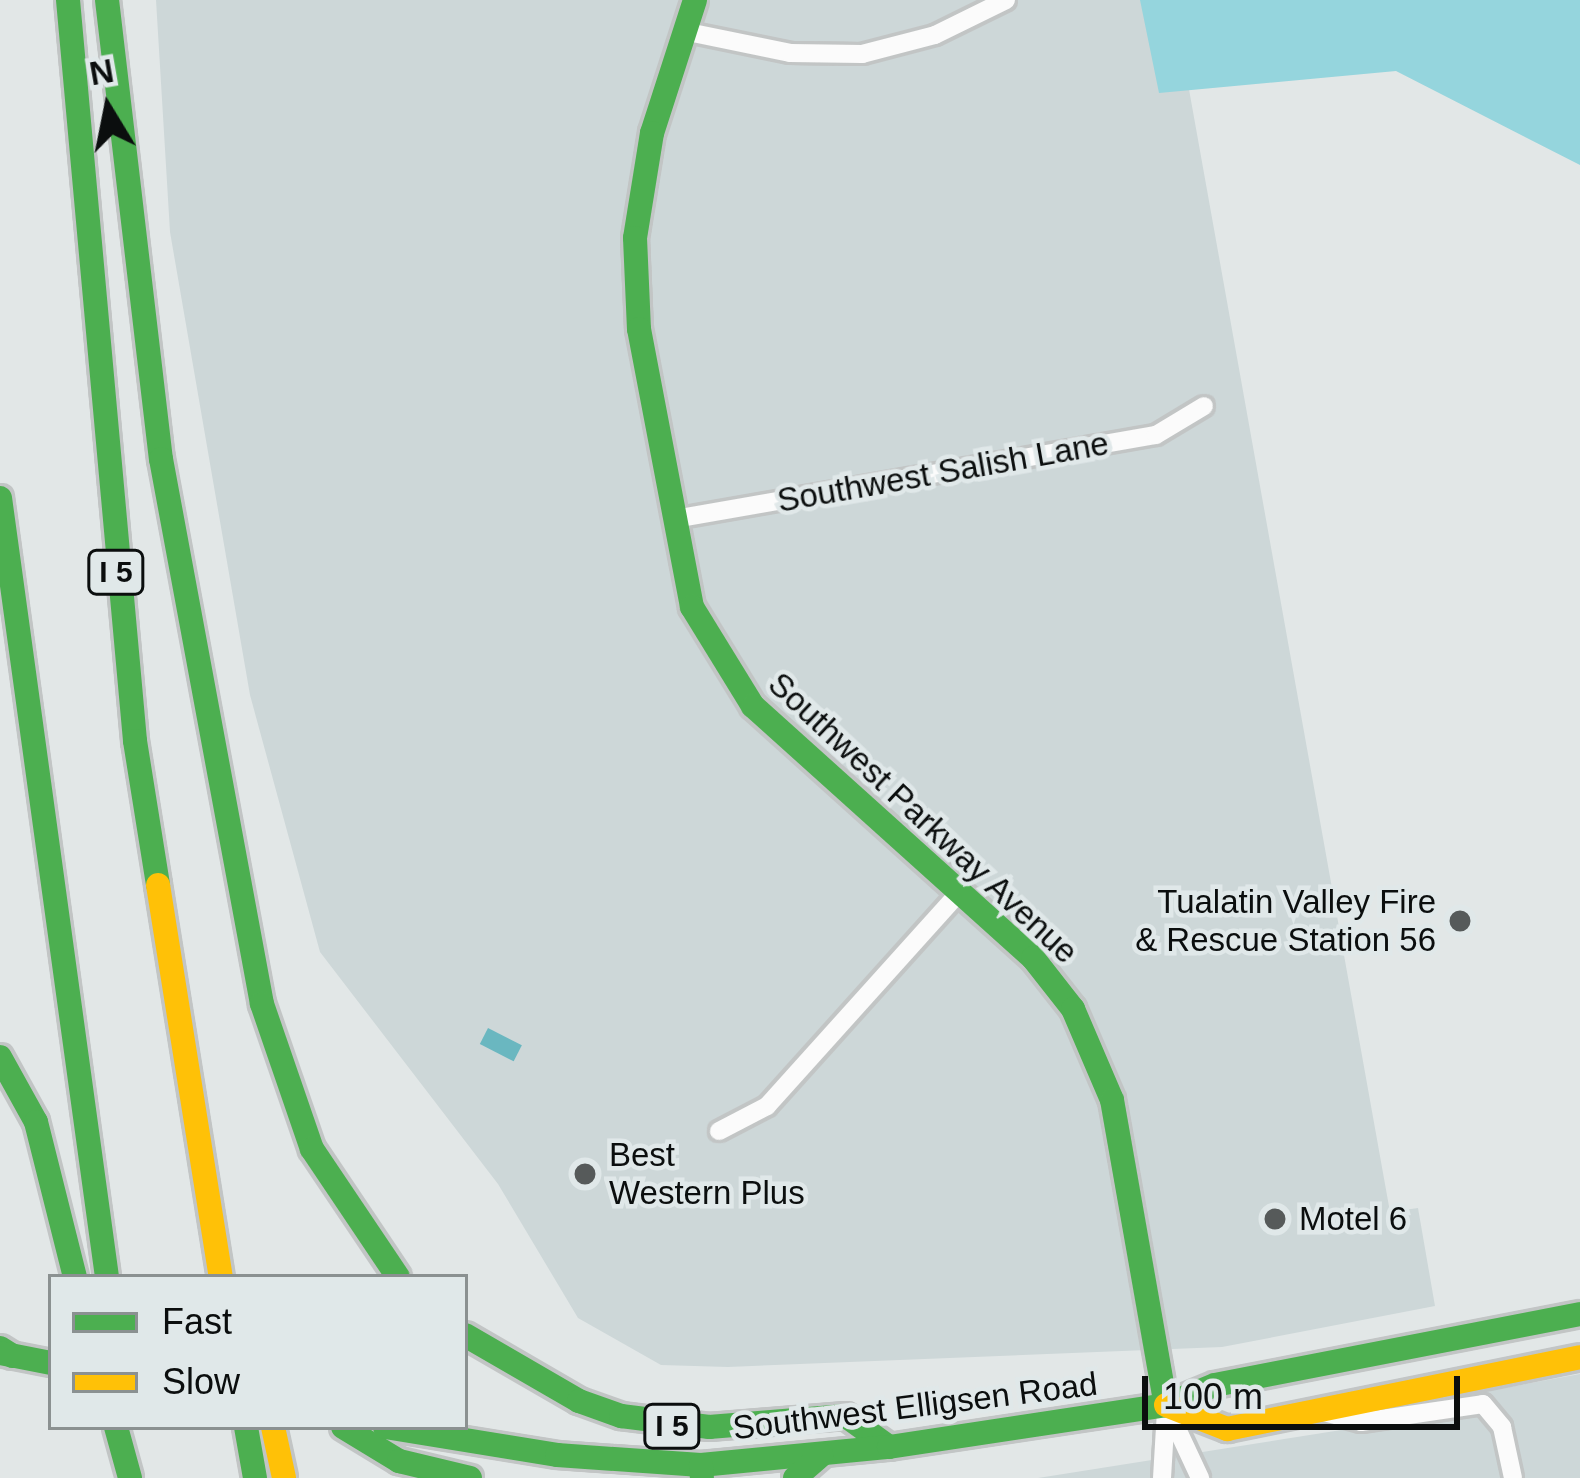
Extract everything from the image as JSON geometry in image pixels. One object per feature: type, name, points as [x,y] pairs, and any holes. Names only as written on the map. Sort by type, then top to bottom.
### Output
[{"type":"main road","name":"I 5","points":[[68,0],[126,661],[221,1274]]},
{"type":"main road","name":"I 5","points":[[107,0],[161,459],[262,1004],[312,1150],[396,1274]]},
{"type":"main road","name":"Southwest Parkway Avenue","points":[[694,0],[688,32],[652,134],[635,224],[639,329],[692,607],[725,671],[753,706],[1033,958],[1088,1038],[1112,1100],[1166,1405]]},
{"type":"main road","points":[[0,499],[107,1274]]},
{"type":"main road","points":[[0,1057],[36,1123],[74,1274]]},
{"type":"main road","name":"I 5","points":[[199,1141],[237,1274]]},
{"type":"main road","name":"Southwest Elligsen Road","points":[[403,1430],[702,1472],[1166,1405],[1215,1385],[1580,1314]]},
{"type":"main road","name":"I 5","points":[[468,1337],[579,1402],[621,1416],[709,1427],[846,1416],[889,1447]]},
{"type":"main road","points":[[1166,1405],[1227,1429],[1580,1357]]},
{"type":"main road","points":[[117,1430],[134,1478]]},
{"type":"main road","points":[[130,1430],[134,1478]]},
{"type":"main road","points":[[247,1430],[255,1478]]},
{"type":"main road","points":[[274,1430],[284,1478]]},
{"type":"main road","points":[[348,1430],[399,1461],[470,1478]]},
{"type":"main road","points":[[795,1478],[821,1455]]},
{"type":"street","points":[[688,32],[790,53],[862,53],[935,34],[1006,0]]},
{"type":"street","name":"Southwest Salish Lane","points":[[674,519],[1156,435],[1204,406]]},
{"type":"street","points":[[719,1131],[767,1106],[958,894]]},
{"type":"street","points":[[1320,1411],[1361,1422],[1483,1404],[1502,1426],[1513,1478]]},
{"type":"street","points":[[1162,1478],[1166,1405]]},
{"type":"street","points":[[1166,1405],[1200,1478]]},
{"type":"shaded area","points":[[156,0],[1173,0],[1390,1212],[1418,1208],[1435,1306],[1222,1347],[728,1367],[661,1365],[578,1318],[498,1184],[320,952],[250,695],[170,232]]},
{"type":"shaded area","points":[[1140,0],[1580,0],[1580,165],[1396,71],[1159,93]]},
{"type":"shaded area","points":[[488,1028],[522,1045],[514,1061],[480,1044]]},
{"type":"shaded area","points":[[1580,1374],[1580,1478],[1038,1478],[1468,1410],[1488,1391]]},
{"type":"traffic: fast","points":[[68,0],[135,741],[158,885]]},
{"type":"traffic: fast","points":[[107,0],[161,459],[262,1004],[312,1149],[396,1274]]},
{"type":"traffic: fast","points":[[695,0],[652,133],[635,238],[639,329],[692,607],[753,706],[1033,958],[1073,1009],[1112,1100],[1166,1405]]},
{"type":"traffic: fast","points":[[0,498],[107,1274]]},
{"type":"traffic: fast","points":[[0,1057],[36,1122],[74,1274]]},
{"type":"traffic: fast","points":[[701,1465],[889,1447],[1166,1405],[1215,1385],[1580,1314]]},
{"type":"traffic: fast","points":[[468,1337],[579,1401],[621,1416],[709,1427],[846,1416],[889,1447]]},
{"type":"traffic: fast","points":[[0,1348],[13,1356]]},
{"type":"traffic: fast","points":[[0,1353],[48,1362]]},
{"type":"traffic: fast","points":[[117,1430],[130,1478]]},
{"type":"traffic: fast","points":[[247,1430],[255,1478]]},
{"type":"traffic: fast","points":[[348,1430],[399,1461],[470,1478]]},
{"type":"traffic: fast","points":[[403,1430],[557,1455],[701,1465]]},
{"type":"traffic: fast","points":[[795,1478],[821,1455]]},
{"type":"traffic: fast","points":[[701,1465],[702,1478]]},
{"type":"traffic: slow","points":[[158,885],[221,1274]]},
{"type":"traffic: slow","points":[[1166,1405],[1227,1429],[1580,1357]]},
{"type":"traffic: slow","points":[[274,1430],[284,1478]]},
{"type":"place","name":"Tualatin Valley Fire & Rescue Station 56","points":[[1460,921]]},
{"type":"place","name":"Best Western Plus","points":[[585,1174]]},
{"type":"place","name":"Motel 6","points":[[1275,1219]]}]
